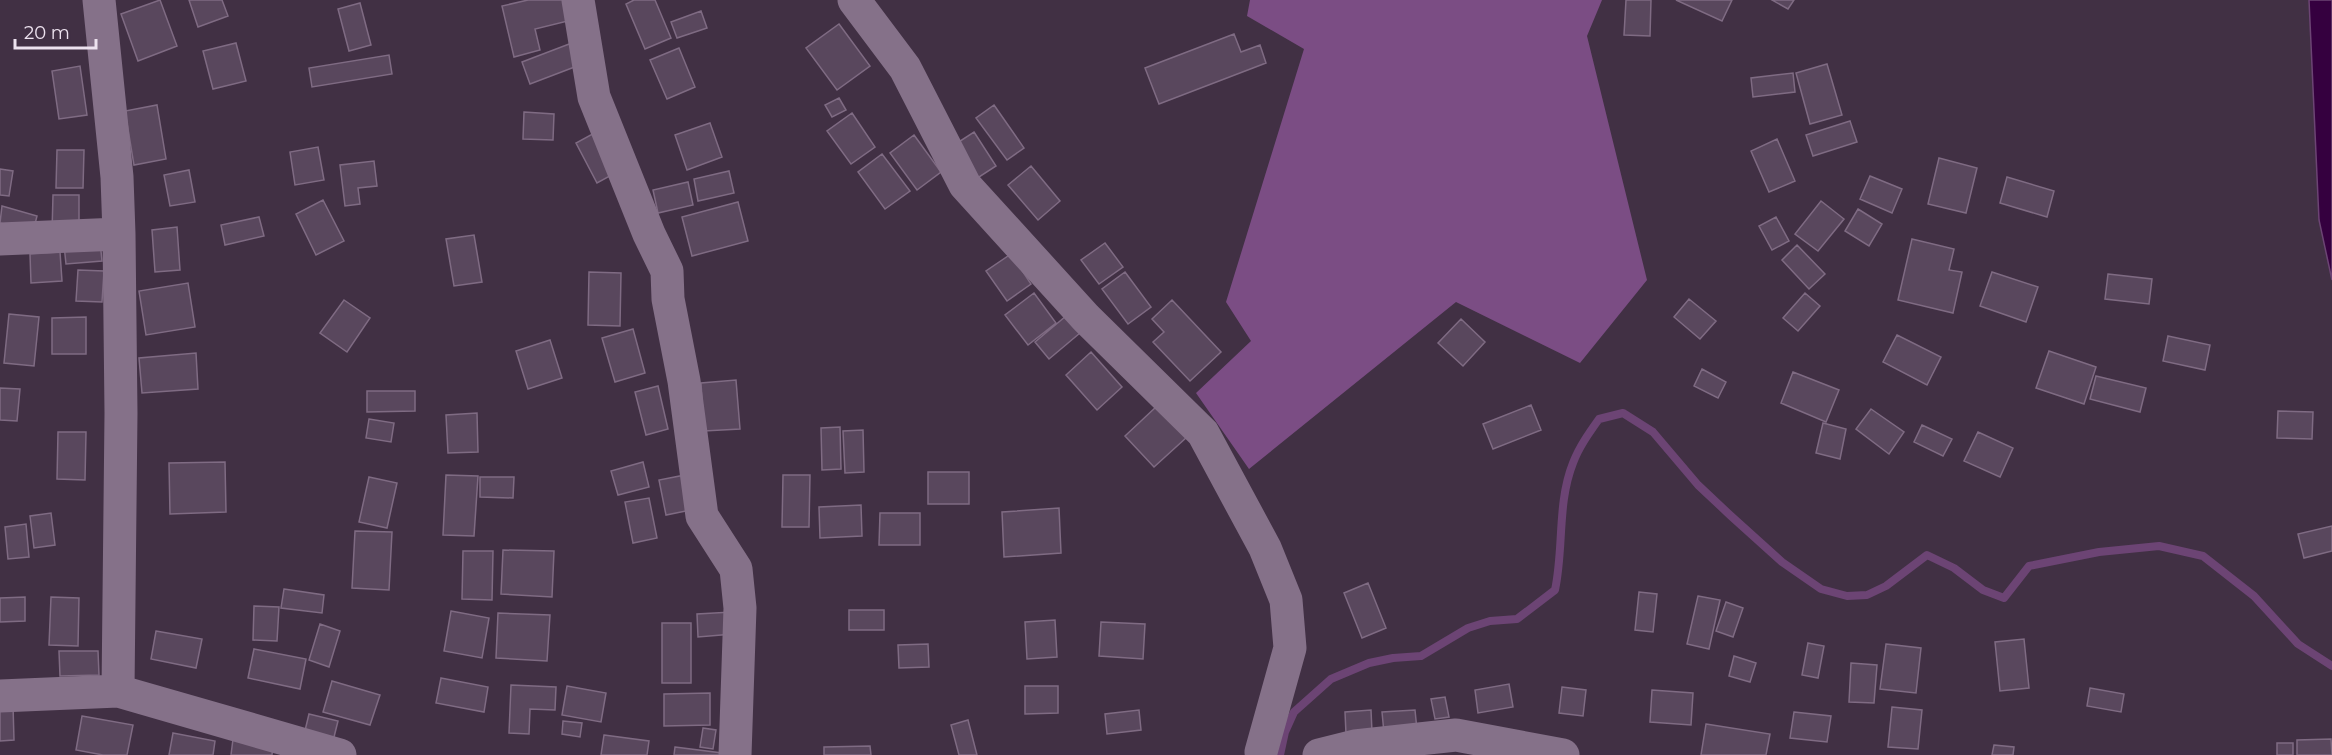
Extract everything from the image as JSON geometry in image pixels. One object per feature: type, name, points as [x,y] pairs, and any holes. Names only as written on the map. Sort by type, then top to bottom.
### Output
[{"type":"street","points":[[99,0],[117,177],[119,234],[121,413],[118,691]]},
{"type":"street","points":[[578,0],[594,97],[649,234],[667,271],[669,299],[684,381],[702,516],[736,569],[740,608],[735,755]]},
{"type":"street","points":[[854,0],[905,68],[965,185],[1086,318],[1203,434],[1265,548],[1286,600],[1290,648],[1258,754]]},
{"type":"street","points":[[0,239],[119,234]]},
{"type":"street","points":[[0,696],[118,691],[340,755]]},
{"type":"street","points":[[1318,755],[1355,746],[1456,735],[1563,755]]},
{"type":"shaded area","points":[[1250,0],[1602,0],[1587,36],[1647,280],[1580,363],[1456,302],[1249,469],[1196,393],[1251,341],[1226,302],[1304,49],[1247,16]]},
{"type":"shaded area","points":[[2309,0],[2332,0],[2332,280],[2319,220]]},
{"type":"building","points":[[160,0],[177,46],[138,61],[121,14]]},
{"type":"building","points":[[189,0],[222,0],[228,16],[198,27]]},
{"type":"building","points":[[528,0],[572,0],[576,19],[535,29],[540,50],[514,57],[502,6]]},
{"type":"building","points":[[634,0],[655,0],[671,38],[645,49],[626,4]]},
{"type":"building","points":[[1626,0],[1651,0],[1650,36],[1624,35]]},
{"type":"building","points":[[1676,0],[1732,0],[1722,21]]},
{"type":"building","points":[[1772,0],[1794,0],[1788,9]]},
{"type":"building","points":[[360,3],[371,45],[349,51],[338,9]]},
{"type":"building","points":[[701,11],[707,28],[677,38],[671,22]]},
{"type":"building","points":[[839,24],[870,66],[837,90],[806,48]]},
{"type":"building","points":[[1234,34],[1241,52],[1260,45],[1266,63],[1159,104],[1145,68]]},
{"type":"building","points":[[577,41],[585,63],[530,84],[522,62]]},
{"type":"building","points":[[236,43],[246,81],[213,89],[203,51]]},
{"type":"building","points":[[679,48],[695,87],[667,99],[650,60]]},
{"type":"building","points":[[389,55],[392,74],[312,87],[309,68]]},
{"type":"building","points":[[1827,64],[1842,115],[1810,124],[1796,73]]},
{"type":"building","points":[[80,66],[87,115],[59,119],[52,71]]},
{"type":"building","points":[[1793,73],[1795,92],[1753,97],[1751,78]]},
{"type":"building","points":[[839,98],[846,110],[832,117],[825,105]]},
{"type":"building","points":[[157,105],[166,159],[134,165],[125,111]]},
{"type":"building","points":[[994,105],[1024,148],[1007,160],[976,118]]},
{"type":"building","points":[[524,112],[554,114],[553,140],[523,139]]},
{"type":"building","points":[[852,113],[875,147],[851,164],[827,131]]},
{"type":"building","points":[[1850,121],[1857,142],[1813,156],[1806,135]]},
{"type":"building","points":[[710,123],[722,157],[687,170],[675,135]]},
{"type":"building","points":[[598,131],[619,171],[597,183],[576,143]]},
{"type":"building","points":[[974,132],[996,166],[976,179],[954,145]]},
{"type":"building","points":[[914,135],[941,172],[917,190],[890,153]]},
{"type":"building","points":[[1777,139],[1795,181],[1769,192],[1751,151]]},
{"type":"building","points":[[318,147],[324,180],[295,185],[290,152]]},
{"type":"building","points":[[57,150],[84,150],[83,188],[56,188]]},
{"type":"building","points":[[882,154],[910,191],[885,209],[858,172]]},
{"type":"building","points":[[1939,158],[1977,168],[1966,213],[1928,204]]},
{"type":"building","points":[[374,161],[377,186],[358,188],[360,204],[345,206],[340,165]]},
{"type":"building","points":[[1031,166],[1060,201],[1038,220],[1008,185]]},
{"type":"building","points":[[0,169],[13,171],[9,196],[0,195]]},
{"type":"building","points":[[189,170],[195,202],[170,206],[164,175]]},
{"type":"building","points":[[729,171],[734,193],[698,201],[694,179]]},
{"type":"building","points":[[1870,176],[1902,189],[1892,213],[1860,199]]},
{"type":"building","points":[[2007,177],[2054,191],[2047,217],[2000,203]]},
{"type":"building","points":[[688,182],[693,205],[658,213],[653,190]]},
{"type":"building","points":[[53,195],[79,195],[79,233],[52,232]]},
{"type":"building","points":[[323,200],[344,241],[316,255],[296,214]]},
{"type":"building","points":[[1821,201],[1844,219],[1818,251],[1795,234]]},
{"type":"building","points":[[738,202],[748,241],[692,256],[682,217]]},
{"type":"building","points":[[2,206],[37,216],[33,232],[0,223]]},
{"type":"building","points":[[1858,209],[1882,224],[1869,246],[1845,231]]},
{"type":"building","points":[[259,217],[264,236],[225,245],[221,225]]},
{"type":"building","points":[[1776,217],[1789,241],[1772,250],[1759,226]]},
{"type":"building","points":[[177,227],[180,270],[155,272],[152,230]]},
{"type":"building","points":[[474,235],[482,282],[454,286],[446,239]]},
{"type":"building","points":[[1912,239],[1954,249],[1949,270],[1962,272],[1953,313],[1898,300]]},
{"type":"building","points":[[100,241],[102,261],[66,264],[64,245]]},
{"type":"building","points":[[1105,243],[1123,267],[1099,284],[1081,260]]},
{"type":"building","points":[[1797,245],[1825,274],[1809,289],[1782,260]]},
{"type":"building","points":[[60,252],[62,281],[31,283],[30,254]]},
{"type":"building","points":[[1011,254],[1031,284],[1007,301],[986,271]]},
{"type":"building","points":[[78,270],[104,271],[102,302],[76,301]]},
{"type":"building","points":[[589,272],[621,273],[620,326],[588,325]]},
{"type":"building","points":[[1125,272],[1151,307],[1128,324],[1102,289]]},
{"type":"building","points":[[1992,272],[2038,287],[2026,322],[1980,306]]},
{"type":"building","points":[[2108,274],[2152,279],[2149,304],[2105,299]]},
{"type":"building","points":[[188,283],[195,327],[146,335],[139,291]]},
{"type":"building","points":[[1034,293],[1056,323],[1028,345],[1005,315]]},
{"type":"building","points":[[1805,293],[1820,306],[1798,331],[1783,318]]},
{"type":"building","points":[[1689,299],[1716,321],[1700,339],[1674,317]]},
{"type":"building","points":[[344,300],[370,318],[347,352],[320,333]]},
{"type":"building","points":[[1172,300],[1221,352],[1190,381],[1153,342],[1164,332],[1152,319]]},
{"type":"building","points":[[9,314],[39,317],[34,366],[4,363]]},
{"type":"building","points":[[1066,316],[1080,333],[1049,359],[1035,342]]},
{"type":"building","points":[[86,317],[86,354],[52,354],[52,318]]},
{"type":"building","points":[[1461,319],[1485,342],[1463,366],[1438,343]]},
{"type":"building","points":[[633,329],[645,373],[615,382],[602,338]]},
{"type":"building","points":[[1897,335],[1941,357],[1927,385],[1883,362]]},
{"type":"building","points":[[2168,336],[2210,345],[2205,370],[2163,361]]},
{"type":"building","points":[[550,340],[562,378],[528,389],[516,351]]},
{"type":"building","points":[[2049,351],[2096,367],[2084,404],[2036,388]]},
{"type":"building","points":[[1091,352],[1122,387],[1097,410],[1066,375]]},
{"type":"building","points":[[196,353],[198,389],[142,393],[139,358]]},
{"type":"building","points":[[1702,369],[1726,382],[1718,398],[1694,386]]},
{"type":"building","points":[[1793,372],[1839,390],[1826,422],[1781,403]]},
{"type":"building","points":[[2096,376],[2146,388],[2140,412],[2090,399]]},
{"type":"building","points":[[736,380],[740,429],[704,431],[701,383]]},
{"type":"building","points":[[658,386],[668,429],[646,435],[635,392]]},
{"type":"building","points":[[0,388],[20,389],[17,421],[0,420]]},
{"type":"building","points":[[367,391],[415,391],[415,411],[367,412]]},
{"type":"building","points":[[1531,405],[1541,430],[1493,449],[1483,424]]},
{"type":"building","points":[[1157,406],[1187,437],[1154,467],[1125,436]]},
{"type":"building","points":[[1871,409],[1904,432],[1889,454],[1856,429]]},
{"type":"building","points":[[2278,411],[2313,412],[2312,439],[2277,438]]},
{"type":"building","points":[[477,413],[478,452],[448,453],[446,415]]},
{"type":"building","points":[[369,419],[394,423],[391,442],[366,438]]},
{"type":"building","points":[[1823,423],[1846,429],[1840,459],[1816,453]]},
{"type":"building","points":[[1922,425],[1952,439],[1943,456],[1914,442]]},
{"type":"building","points":[[840,427],[841,469],[822,470],[821,428]]},
{"type":"building","points":[[863,430],[864,472],[845,473],[843,431]]},
{"type":"building","points":[[58,432],[86,432],[85,480],[57,479]]},
{"type":"building","points":[[1978,432],[2013,448],[2000,477],[1964,461]]},
{"type":"building","points":[[225,462],[226,512],[170,514],[169,463]]},
{"type":"building","points":[[643,462],[649,487],[618,495],[611,471]]},
{"type":"building","points":[[928,472],[969,472],[969,504],[928,504]]},
{"type":"building","points":[[446,475],[478,476],[474,536],[443,535]]},
{"type":"building","points":[[685,475],[691,510],[666,515],[659,480]]},
{"type":"building","points":[[783,475],[810,475],[809,527],[782,527]]},
{"type":"building","points":[[369,477],[397,483],[387,528],[359,522]]},
{"type":"building","points":[[480,477],[514,477],[513,498],[480,497]]},
{"type":"building","points":[[649,498],[657,538],[633,543],[625,502]]},
{"type":"building","points":[[861,505],[862,536],[820,538],[819,507]]},
{"type":"building","points":[[1059,508],[1061,553],[1004,557],[1002,512]]},
{"type":"building","points":[[51,513],[55,545],[34,548],[30,516]]},
{"type":"building","points":[[880,513],[920,513],[920,545],[879,545]]},
{"type":"building","points":[[26,524],[29,557],[8,559],[5,527]]},
{"type":"building","points":[[2332,526],[2332,551],[2304,558],[2298,534]]},
{"type":"building","points":[[355,531],[392,532],[389,590],[352,588]]},
{"type":"building","points":[[503,550],[554,551],[552,597],[501,594]]},
{"type":"building","points":[[463,551],[493,551],[492,600],[462,599]]},
{"type":"building","points":[[1368,583],[1386,628],[1362,638],[1344,593]]},
{"type":"building","points":[[284,589],[324,595],[322,613],[281,608]]},
{"type":"building","points":[[1639,592],[1657,594],[1653,632],[1635,630]]},
{"type":"building","points":[[1698,596],[1720,600],[1709,649],[1687,644]]},
{"type":"building","points":[[25,597],[25,621],[0,622],[0,598]]},
{"type":"building","points":[[51,597],[79,598],[78,646],[49,645]]},
{"type":"building","points":[[1726,602],[1743,608],[1733,637],[1716,631]]},
{"type":"building","points":[[254,606],[279,607],[277,641],[253,640]]},
{"type":"building","points":[[849,610],[884,610],[884,630],[849,630]]},
{"type":"building","points":[[451,611],[489,618],[482,658],[444,651]]},
{"type":"building","points":[[732,612],[733,634],[698,637],[697,614]]},
{"type":"building","points":[[498,613],[550,615],[547,661],[496,658]]},
{"type":"building","points":[[1055,620],[1057,657],[1027,659],[1025,622]]},
{"type":"building","points":[[1101,622],[1145,624],[1143,659],[1099,656]]},
{"type":"building","points":[[662,623],[691,623],[691,683],[662,683]]},
{"type":"building","points":[[320,624],[340,631],[329,667],[309,660]]},
{"type":"building","points":[[156,631],[202,639],[196,668],[151,659]]},
{"type":"building","points":[[2024,639],[2029,688],[2000,691],[1995,642]]},
{"type":"building","points":[[1808,643],[1824,646],[1818,678],[1802,675]]},
{"type":"building","points":[[928,644],[929,667],[899,668],[898,645]]},
{"type":"building","points":[[1886,644],[1921,648],[1916,693],[1880,689]]},
{"type":"building","points":[[254,649],[306,659],[300,689],[248,678]]},
{"type":"building","points":[[59,651],[98,651],[99,675],[60,676]]},
{"type":"building","points":[[1734,656],[1756,663],[1750,682],[1729,676]]},
{"type":"building","points":[[1851,663],[1877,665],[1874,703],[1849,702]]},
{"type":"building","points":[[441,678],[488,687],[484,712],[436,703]]},
{"type":"building","points":[[332,681],[380,695],[370,725],[323,712]]},
{"type":"building","points":[[1509,684],[1513,707],[1478,713],[1475,690]]},
{"type":"building","points":[[511,685],[556,687],[555,710],[530,709],[529,734],[509,733]]},
{"type":"building","points":[[567,686],[606,693],[601,722],[562,715]]},
{"type":"building","points":[[1025,686],[1058,686],[1058,713],[1025,714]]},
{"type":"building","points":[[1562,687],[1586,690],[1583,716],[1559,713]]},
{"type":"building","points":[[2090,688],[2124,694],[2121,712],[2087,706]]},
{"type":"building","points":[[1652,690],[1693,693],[1691,725],[1650,722]]},
{"type":"building","points":[[710,693],[710,725],[664,726],[664,694]]},
{"type":"building","points":[[1445,697],[1449,717],[1435,719],[1431,699]]},
{"type":"building","points":[[0,705],[13,705],[14,740],[0,741]]},
{"type":"building","points":[[1892,707],[1922,710],[1918,749],[1888,747]]},
{"type":"building","points":[[1139,710],[1141,730],[1107,734],[1105,714]]},
{"type":"building","points":[[1371,710],[1372,732],[1346,734],[1345,712]]},
{"type":"building","points":[[1415,710],[1417,730],[1384,733],[1382,712]]},
{"type":"building","points":[[1794,712],[1831,716],[1827,742],[1790,738]]},
{"type":"building","points":[[309,714],[338,721],[332,745],[303,739]]},
{"type":"building","points":[[82,716],[133,725],[127,755],[103,755],[76,750]]},
{"type":"building","points":[[968,720],[977,755],[959,755],[951,725]]},
{"type":"building","points":[[563,721],[582,723],[580,737],[562,734]]},
{"type":"building","points":[[1706,724],[1770,734],[1766,755],[1701,755]]},
{"type":"building","points":[[703,728],[716,730],[713,749],[700,747]]},
{"type":"building","points":[[173,733],[215,741],[213,755],[169,755]]},
{"type":"building","points":[[604,735],[649,741],[647,755],[601,755]]},
{"type":"building","points":[[233,739],[273,744],[272,755],[231,755]]},
{"type":"building","points":[[2331,739],[2332,755],[2297,755],[2297,740]]},
{"type":"building","points":[[2277,743],[2293,743],[2293,755],[2277,755]]},
{"type":"building","points":[[1994,745],[2014,747],[2013,755],[1992,755]]},
{"type":"building","points":[[870,746],[871,755],[824,755],[824,747]]},
{"type":"building","points":[[675,747],[722,753],[722,755],[674,755]]},
{"type":"waterway","points":[[1280,755],[1285,732],[1294,712],[1331,679],[1369,663],[1421,656],[1468,628],[1490,621],[1517,619],[1555,590],[1565,494],[1573,463],[1599,419],[1623,413],[1653,432],[1698,485],[1731,516],[1782,562],[1821,589],[1847,596],[1867,595],[1886,586],[1927,555],[1954,568],[1983,590],[2004,598],[2029,566],[2099,552],[2159,546],[2203,556],[2254,596],[2298,644],[2332,666]]}]
